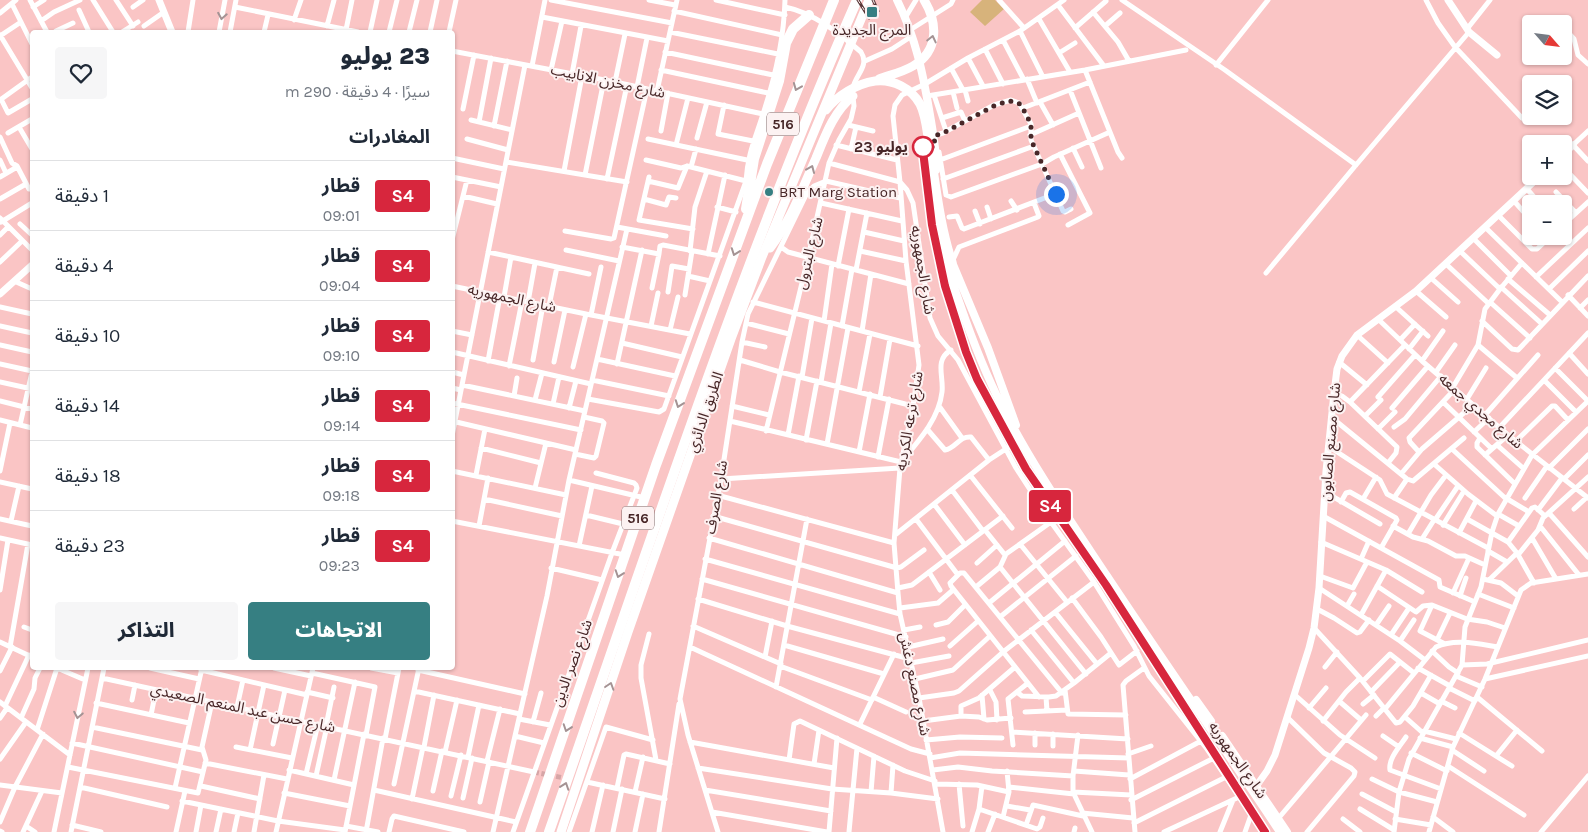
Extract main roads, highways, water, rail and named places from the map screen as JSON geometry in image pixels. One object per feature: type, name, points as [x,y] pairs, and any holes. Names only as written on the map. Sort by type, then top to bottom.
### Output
[{"type":"highway","name":"الطريق الدائري","points":[[530,832],[645,498],[742,231],[783,123],[834,0]]},
{"type":"highway","name":"الطريق الدائري","points":[[561,832],[730,339],[762,257],[775,215],[831,60],[857,0]]},
{"type":"highway","name":"الطريق الدائري","points":[[549,832],[722,338],[775,215],[820,118],[870,0]]},
{"type":"highway","points":[[820,118],[842,95],[851,89],[912,67],[921,61],[928,52],[934,36],[934,24],[931,13],[924,0]]},
{"type":"highway","points":[[742,231],[754,159],[779,81],[786,43],[793,29],[809,15]]},
{"type":"highway","points":[[872,82],[889,82],[900,85],[909,91],[919,103],[945,215],[949,263]]},
{"type":"highway","points":[[762,257],[788,220],[830,125],[844,104],[853,96]]},
{"type":"main road","name":"شارع الجمهوريه","points":[[897,0],[911,33],[921,63],[925,84],[931,96],[936,164],[934,208],[949,263],[994,365],[1021,439],[1076,531],[1149,640],[1186,691],[1197,702],[1276,820],[1287,832]]},
{"type":"main road","name":"شارع الجمهوريه","points":[[1234,757],[1257,785],[1276,820],[1280,832]]},
{"type":"tunnel","points":[[534,772],[569,779]]},
{"type":"railway","points":[[858,0],[869,18]]},
{"type":"railway","points":[[873,0],[878,11]]},
{"type":"railway","points":[[922,143],[932,225],[945,286],[966,352],[977,379],[1026,469],[1106,585],[1265,832]]},
{"type":"train","name":"S4","points":[[922,143],[932,225],[945,286],[966,352],[977,379],[1012,446],[1043,496],[1106,585],[1265,832]]},
{"type":"place","name":"المرج الجديدة","points":[[872,12]]},
{"type":"place","name":"23 يوليو","points":[[923,147]]},
{"type":"place","name":"BRT Marg Station","points":[[769,192]]}]
